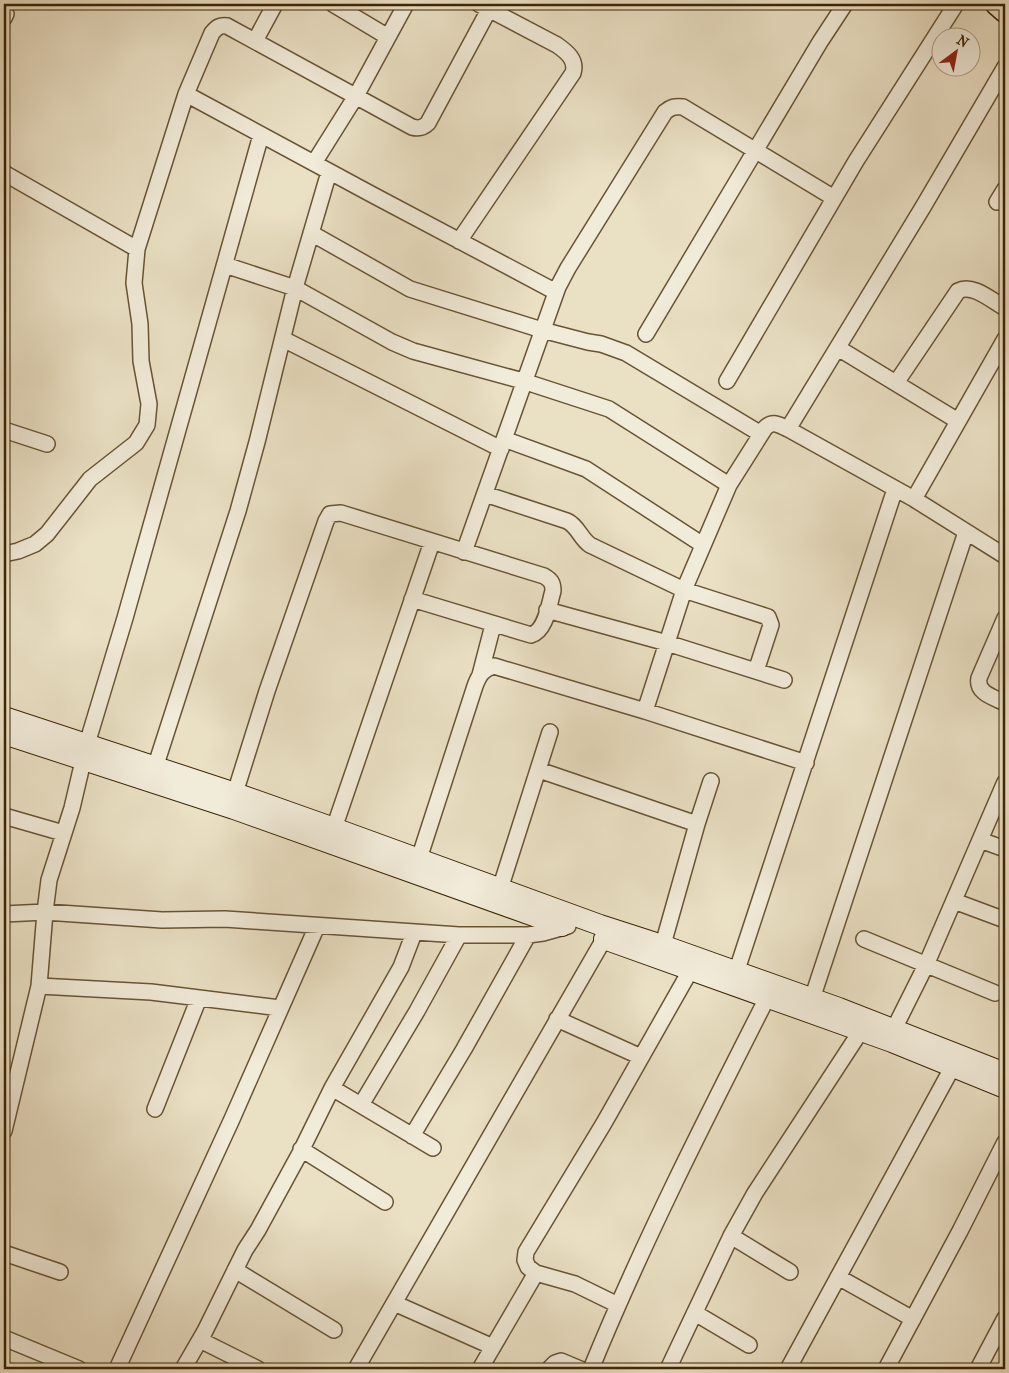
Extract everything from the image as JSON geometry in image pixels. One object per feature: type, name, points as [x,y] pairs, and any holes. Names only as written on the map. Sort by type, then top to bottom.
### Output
[{"type":"main road","points":[[997,4],[1005,11]]},
{"type":"main road","points":[[4,716],[85,752]]},
{"type":"main road","points":[[4,734],[85,752],[153,774],[865,1025],[894,1029],[1005,1083]]},
{"type":"main road","points":[[153,774],[235,793],[331,836]]},
{"type":"main road","points":[[416,867],[500,889],[604,939],[660,952],[690,971],[734,979],[767,998],[810,1006]]},
{"type":"main road","points":[[865,1025],[892,1042],[952,1068],[1005,1083]]},
{"type":"street","points":[[255,41],[275,4]]},
{"type":"street","points":[[332,4],[388,36]]},
{"type":"street","points":[[314,163],[356,96],[406,4]]},
{"type":"street","points":[[646,334],[820,42],[845,4]]},
{"type":"street","points":[[727,381],[834,198],[956,4]]},
{"type":"street","points":[[4,554],[36,544],[47,534],[90,479],[136,443],[147,425],[149,404],[141,361],[140,324],[134,283],[137,249],[186,94],[212,33],[216,28],[221,25],[227,26],[412,127],[423,127],[428,123],[487,6],[565,51],[573,61],[575,67],[573,73],[459,241]]},
{"type":"street","points":[[788,429],[1005,67]]},
{"type":"street","points":[[186,94],[556,292]]},
{"type":"street","points":[[464,552],[556,292],[568,268],[665,112],[676,106],[683,107],[834,198]]},
{"type":"street","points":[[4,1131],[39,986],[49,880],[72,808],[85,752],[128,608],[261,135]]},
{"type":"street","points":[[153,774],[238,511],[295,288],[329,172]]},
{"type":"street","points":[[4,173],[137,249]]},
{"type":"street","points":[[311,234],[410,289],[542,330],[601,344],[626,353],[761,434]]},
{"type":"street","points":[[224,265],[295,288],[392,342],[413,351],[523,381],[608,409],[729,485]]},
{"type":"street","points":[[896,383],[958,291],[964,288],[971,289],[1005,308]]},
{"type":"street","points":[[283,339],[503,444],[586,469],[703,545]]},
{"type":"street","points":[[914,499],[1005,339]]},
{"type":"street","points":[[838,348],[958,421]]},
{"type":"street","points":[[645,711],[684,590],[703,545],[729,485],[769,424],[775,423],[788,429],[914,499],[1005,556]]},
{"type":"street","points":[[4,430],[47,444]]},
{"type":"street","points":[[734,979],[895,489]]},
{"type":"street","points":[[485,494],[572,523],[582,538],[590,545],[684,590],[768,617],[771,625],[756,671]]},
{"type":"street","points":[[235,793],[267,691],[330,514],[341,513],[550,579],[553,584],[553,591],[541,628],[536,634],[531,636],[412,600]]},
{"type":"street","points":[[810,1006],[966,532]]},
{"type":"street","points":[[331,836],[432,542]]},
{"type":"street","points":[[547,610],[784,680]]},
{"type":"street","points":[[1005,618],[978,684],[980,690],[1005,703]]},
{"type":"street","points":[[416,867],[480,675],[493,624]]},
{"type":"street","points":[[480,675],[486,668],[494,666],[645,711],[806,763]]},
{"type":"street","points":[[500,889],[550,732]]},
{"type":"street","points":[[539,770],[697,824]]},
{"type":"street","points":[[660,952],[711,781]]},
{"type":"street","points":[[894,1029],[926,965],[1005,782]]},
{"type":"street","points":[[4,816],[63,833]]},
{"type":"street","points":[[980,840],[1005,849]]},
{"type":"street","points":[[954,901],[1005,920]]},
{"type":"street","points":[[4,914],[45,912],[162,920],[225,919],[459,935],[528,935],[573,923]]},
{"type":"street","points":[[117,1369],[232,1119],[317,926]]},
{"type":"street","points":[[183,1369],[332,1088],[401,967],[414,932]]},
{"type":"street","points":[[361,1105],[417,1011],[459,935]]},
{"type":"street","points":[[412,1136],[464,1049],[528,935]]},
{"type":"street","points":[[356,1369],[604,939]]},
{"type":"street","points":[[864,939],[995,993]]},
{"type":"street","points":[[618,1305],[575,1284],[536,1274],[528,1268],[525,1260],[526,1252],[642,1057],[690,971]]},
{"type":"street","points":[[39,986],[150,992],[280,1008]]},
{"type":"street","points":[[155,1109],[199,998]]},
{"type":"street","points":[[591,1369],[650,1232],[767,998]]},
{"type":"street","points":[[557,1019],[642,1057]]},
{"type":"street","points":[[668,1369],[731,1236],[755,1193],[865,1025]]},
{"type":"street","points":[[788,1369],[952,1068]]},
{"type":"street","points":[[332,1088],[433,1148]]},
{"type":"street","points":[[886,1369],[1005,1142]]},
{"type":"street","points":[[301,1149],[385,1202]]},
{"type":"street","points":[[731,1236],[790,1272]]},
{"type":"street","points":[[4,1254],[60,1272]]},
{"type":"street","points":[[235,1270],[334,1330]]},
{"type":"street","points":[[480,1369],[536,1274]]},
{"type":"street","points":[[838,1278],[913,1319]]},
{"type":"street","points":[[394,1303],[493,1347]]},
{"type":"street","points":[[695,1313],[749,1345]]},
{"type":"street","points":[[978,1369],[1005,1318]]},
{"type":"street","points":[[4,1338],[79,1369]]},
{"type":"street","points":[[200,1340],[258,1369]]},
{"type":"street","points":[[549,1369],[555,1363],[561,1361],[580,1369]]}]
